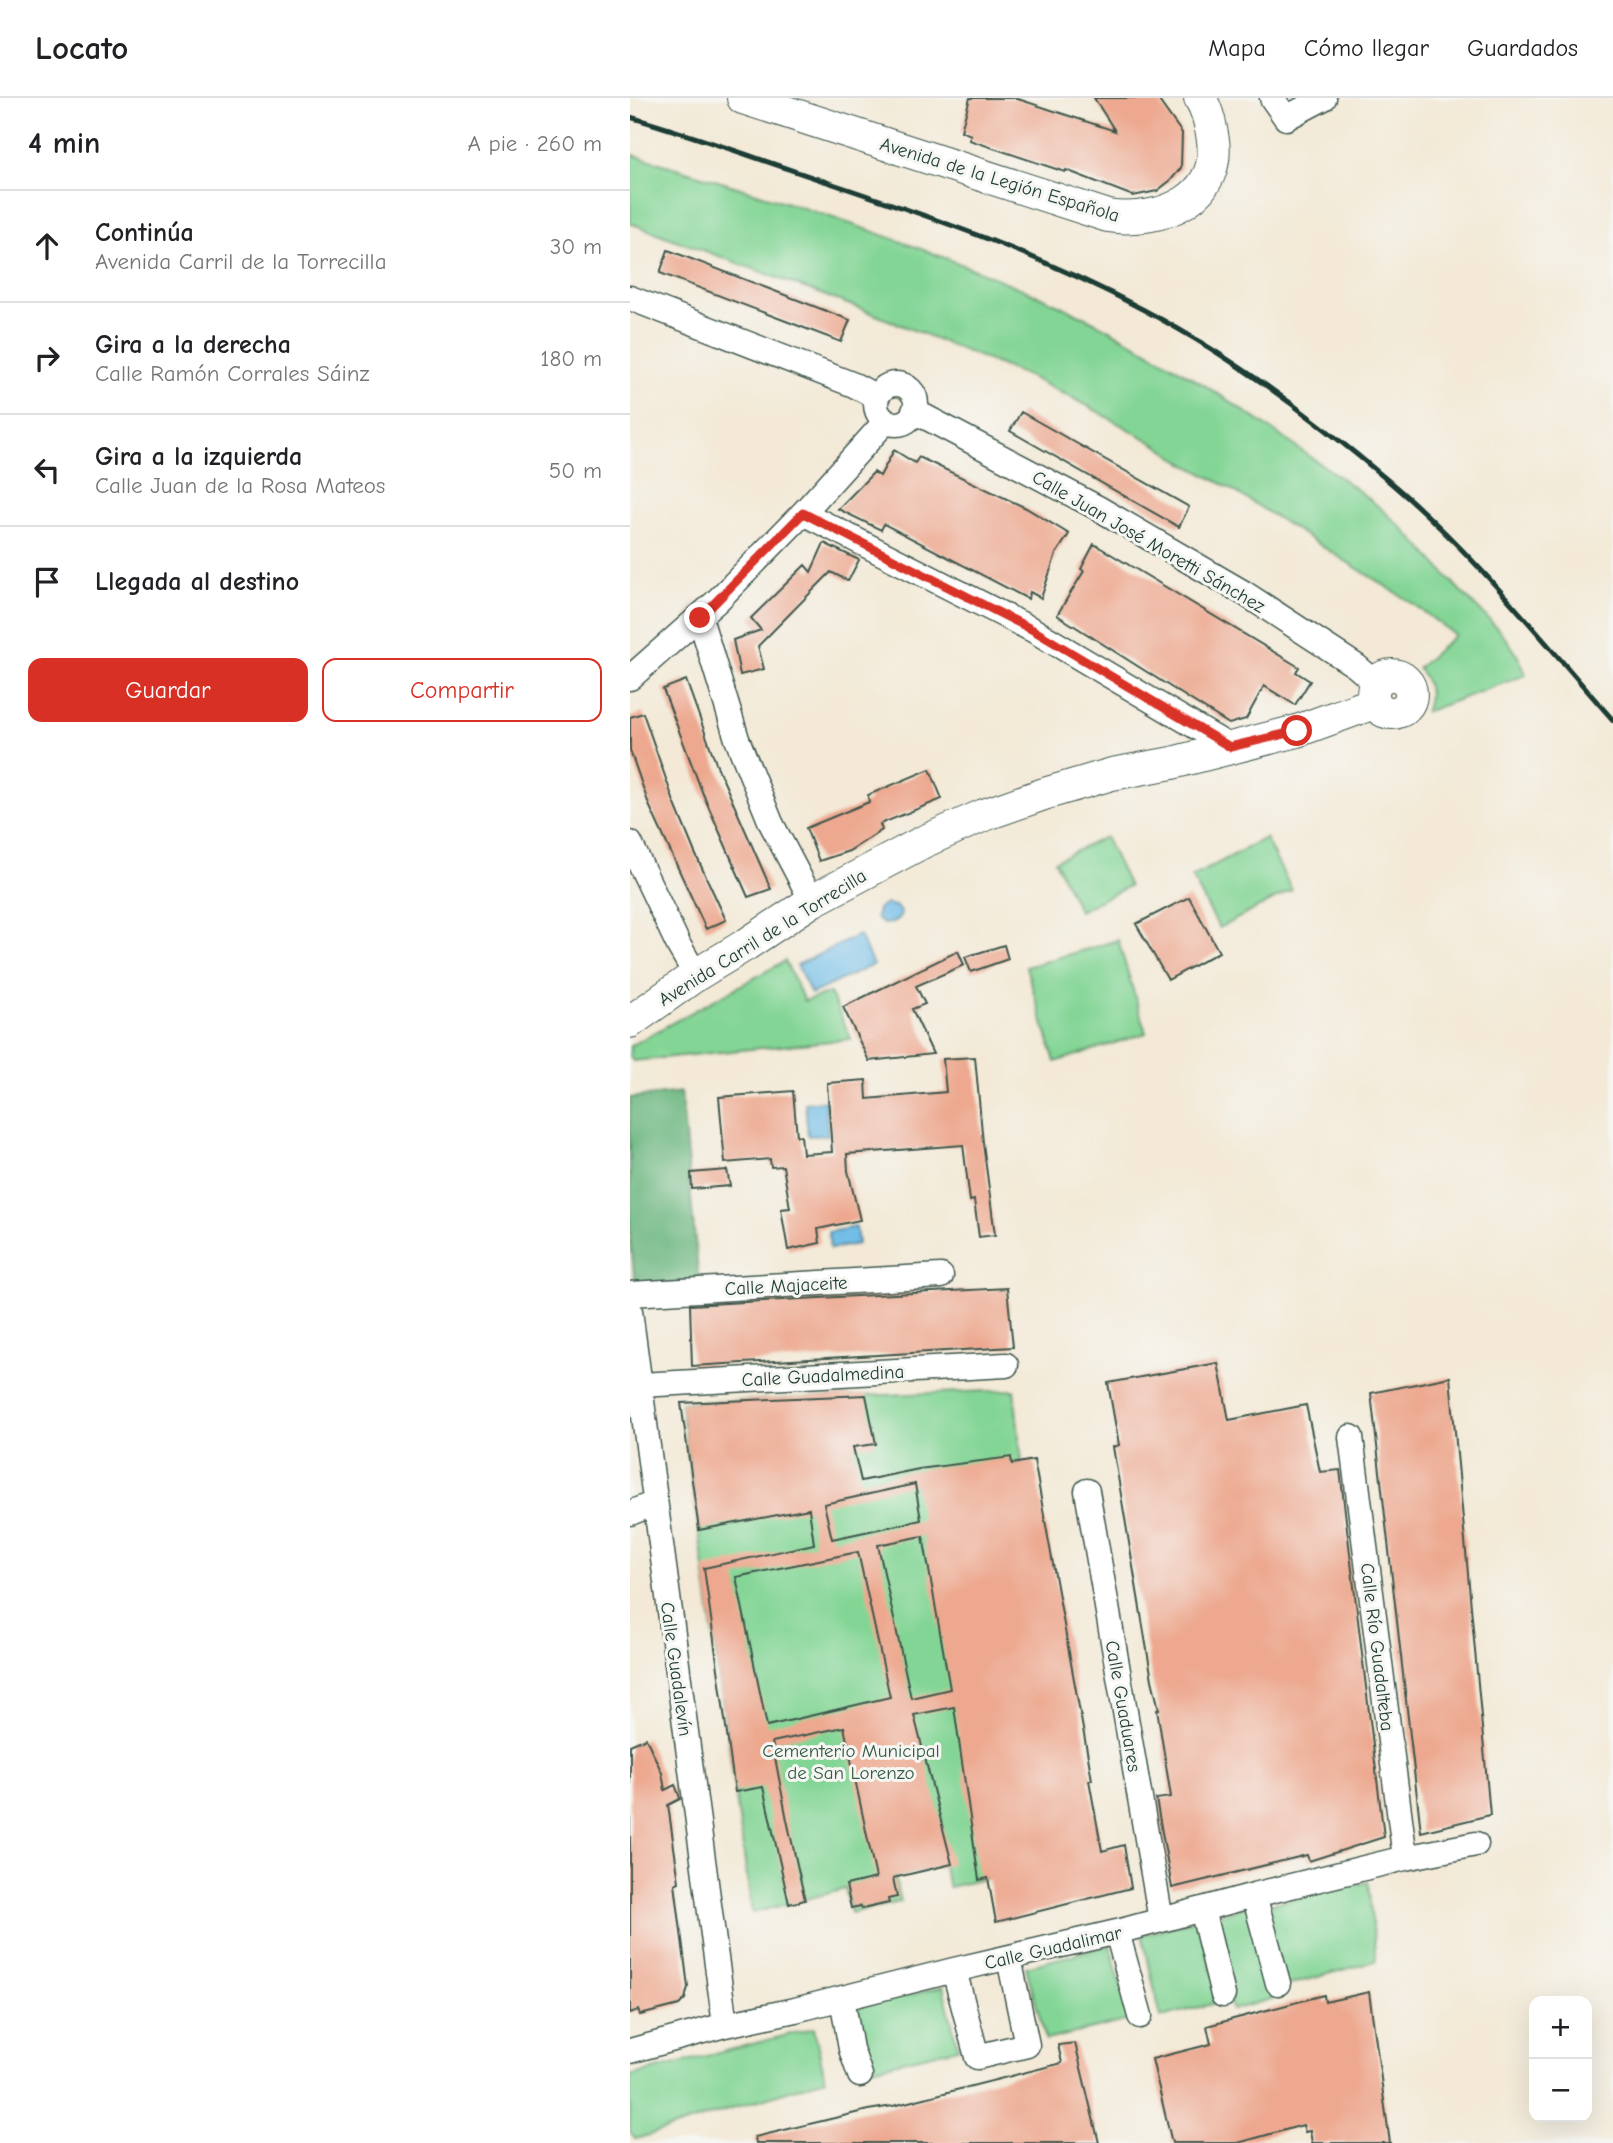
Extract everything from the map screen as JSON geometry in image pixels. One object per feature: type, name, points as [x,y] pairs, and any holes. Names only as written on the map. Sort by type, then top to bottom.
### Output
[{"type":"main road","name":"Avenida de la Legión Española","points":[[743,98],[1108,216],[1136,219],[1178,207],[1192,197],[1211,176],[1215,146],[1200,98]]},
{"type":"main road","name":"Avenida Carril de la Torrecilla","points":[[630,1022],[696,975],[812,901],[923,842],[984,815],[1112,774],[1297,731],[1375,693]]},
{"type":"street","points":[[1272,98],[1286,118],[1324,98]]},
{"type":"street","points":[[630,298],[854,385],[877,397]]},
{"type":"street","points":[[899,384],[910,389],[914,396],[914,411],[903,422],[896,424],[886,421],[877,411],[877,397],[886,386],[899,384]]},
{"type":"street","name":"Calle Juan José Moretti Sánchez","points":[[914,411],[1098,508],[1233,587],[1356,666],[1375,693]]},
{"type":"street","points":[[630,678],[700,618],[803,513],[886,421]]},
{"type":"street","points":[[803,513],[1033,630],[1230,747]]},
{"type":"street","points":[[700,618],[737,739],[771,822],[812,901]]},
{"type":"street","points":[[630,843],[679,946],[696,975]]},
{"type":"street","name":"Calle Majaceite","points":[[630,1294],[941,1276]]},
{"type":"street","name":"Calle Guadalevín","points":[[630,1311],[725,2025]]},
{"type":"street","name":"Calle Guadalmedina","points":[[640,1385],[1006,1365]]},
{"type":"street","name":"Calle Río Guadalteba","points":[[1351,1437],[1405,1858]]},
{"type":"street","name":"Calle Guaduares","points":[[1087,1491],[1161,1920]]},
{"type":"street","points":[[630,1513],[655,1503]]},
{"type":"street","name":"Calle Guadalimar","points":[[630,2051],[725,2025],[795,2011],[954,1970],[1117,1933],[1254,1895],[1405,1858],[1476,1844]]},
{"type":"street","points":[[1254,1895],[1278,1983]]},
{"type":"street","points":[[1202,1909],[1223,1995]]},
{"type":"street","points":[[1117,1933],[1140,2016]]},
{"type":"street","points":[[954,1970],[976,2057],[1027,2045],[1009,1958]]},
{"type":"street","points":[[842,1998],[851,2049],[860,2075]]},
{"type":"green space","points":[[630,154],[922,249],[1062,306],[1157,356],[1260,422],[1380,508],[1413,539],[1505,637],[1521,661],[1526,675],[1425,712],[1428,689],[1418,668],[1455,635],[1409,601],[1228,487],[1084,404],[1030,377],[861,309],[630,223]]},
{"type":"green space","points":[[1105,837],[1129,886],[1079,911],[1055,861]]},
{"type":"green space","points":[[1265,838],[1292,890],[1219,928],[1192,877]]},
{"type":"green space","points":[[1118,940],[1146,1033],[1055,1062],[1026,967]]},
{"type":"green space","points":[[785,961],[804,1001],[830,993],[851,1039],[633,1061],[630,1046]]},
{"type":"green space","points":[[681,1092],[699,1282],[635,1286],[630,1233],[630,1098]]},
{"type":"green space","name":"Cementerio Municipal de San Lorenzo","points":[[1014,1390],[1022,1462],[1012,1464],[988,1878],[949,1887],[943,1866],[895,1877],[900,1902],[851,1913],[845,1889],[752,1913],[681,1403]]},
{"type":"green space","points":[[1368,1882],[1376,1961],[1285,1986],[1262,1906]]},
{"type":"green space","points":[[1252,1905],[1275,1998],[1232,2010],[1209,1917]]},
{"type":"green space","points":[[1199,1919],[1220,2002],[1161,2017],[1142,1935]]},
{"type":"green space","points":[[1110,1945],[1130,2020],[1046,2040],[1026,1967]]},
{"type":"green space","points":[[943,1987],[958,2048],[872,2068],[858,2007]]},
{"type":"green space","points":[[814,2028],[825,2079],[636,2139],[630,2132],[630,2076]]},
{"type":"water","points":[[886,904],[895,906],[901,912],[900,917],[892,923],[883,924],[876,918],[878,909]]},
{"type":"water","points":[[859,935],[873,965],[811,994],[797,965]]},
{"type":"water","points":[[825,1101],[828,1135],[808,1136],[805,1103]]},
{"type":"water","points":[[856,1227],[858,1244],[830,1249],[828,1232]]},
{"type":"building","points":[[970,98],[1015,98],[1115,131],[1094,98],[1157,98],[1182,133],[1181,168],[1157,191],[1133,196],[1066,170],[1065,172],[969,140],[971,135],[961,131]]},
{"type":"building","points":[[668,250],[850,320],[841,342],[660,273]]},
{"type":"building","points":[[1021,412],[1189,507],[1179,527],[1010,431]]},
{"type":"building","points":[[894,450],[915,463],[919,457],[1026,508],[1069,534],[1056,554],[1041,598],[1030,592],[1028,599],[884,524],[881,530],[838,509],[874,472],[880,476]]},
{"type":"building","points":[[824,543],[859,560],[848,581],[831,572],[758,646],[764,669],[740,675],[733,640],[761,630],[751,618],[805,565],[811,572]]},
{"type":"building","points":[[1094,544],[1299,667],[1296,672],[1310,681],[1295,705],[1264,686],[1246,719],[1229,724],[1057,615],[1084,571],[1081,569]]},
{"type":"building","points":[[686,680],[717,766],[771,889],[748,897],[703,794],[663,689]]},
{"type":"building","points":[[643,713],[674,802],[726,920],[706,929],[649,805],[630,750],[630,717]]},
{"type":"building","points":[[930,769],[942,799],[880,824],[882,830],[849,851],[819,861],[806,828],[869,802],[868,795]]},
{"type":"building","points":[[1189,897],[1219,952],[1168,980],[1136,924]]},
{"type":"building","points":[[1004,945],[1008,959],[971,972],[965,957]]},
{"type":"building","points":[[958,951],[964,965],[916,986],[925,1004],[912,1009],[933,1054],[869,1061],[843,1007]]},
{"type":"building","points":[[975,1057],[995,1235],[979,1237],[974,1200],[970,1201],[963,1145],[847,1154],[848,1171],[860,1220],[818,1229],[820,1243],[788,1250],[781,1209],[790,1208],[783,1166],[771,1167],[770,1159],[725,1163],[719,1097],[793,1091],[797,1136],[801,1136],[803,1154],[832,1152],[827,1083],[866,1080],[867,1099],[946,1092],[943,1059]]},
{"type":"building","points":[[727,1170],[730,1186],[692,1189],[691,1173]]},
{"type":"building","points":[[1007,1288],[1013,1347],[692,1366],[690,1305]]},
{"type":"building","points":[[1218,1363],[1229,1420],[1306,1405],[1320,1472],[1340,1470],[1384,1837],[1309,1861],[1307,1855],[1172,1888],[1156,1799],[1171,1797],[1159,1709],[1113,1447],[1119,1445],[1108,1383]]},
{"type":"building","points":[[1450,1377],[1490,1815],[1421,1832],[1371,1393]]},
{"type":"building","points":[[866,1395],[876,1444],[853,1447],[861,1481],[919,1469],[1011,1457],[1012,1464],[1034,1460],[1087,1751],[1092,1780],[1089,1780],[1102,1851],[1124,1845],[1131,1888],[996,1922],[988,1878],[979,1880],[954,1707],[914,1715],[952,1864],[893,1878],[897,1897],[888,1899],[889,1903],[862,1909],[861,1906],[851,1908],[846,1885],[876,1878],[844,1727],[772,1742],[805,1900],[789,1904],[763,1787],[735,1792],[704,1568],[814,1544],[809,1509],[699,1530],[681,1403]],"holes":[[[915,1484],[921,1520],[832,1539],[824,1504]],[[923,1536],[950,1689],[911,1698],[878,1545]],[[858,1552],[890,1697],[767,1726],[736,1577]]]},
{"type":"building","points":[[646,1738],[662,1773],[665,1790],[675,1785],[680,1799],[668,1805],[679,1882],[675,1884],[688,1987],[685,1999],[679,2005],[640,2015],[638,2010],[630,2013],[630,1745]]},
{"type":"building","points":[[1369,1992],[1390,2143],[1312,2143],[1310,2131],[1305,2132],[1303,2125],[1238,2143],[1172,2143],[1152,2059],[1211,2044],[1207,2026],[1324,1995],[1325,2002]]},
{"type":"building","points":[[1075,2043],[1099,2143],[756,2143],[755,2137],[893,2106],[1062,2063],[1058,2045]]},
{"type":"railway","points":[[630,117],[988,239],[1106,290],[1177,328],[1241,368],[1303,412],[1421,510],[1479,568],[1613,720]]},
{"type":"route","points":[[700,618],[803,513],[1033,630],[1230,747],[1297,731]]}]
